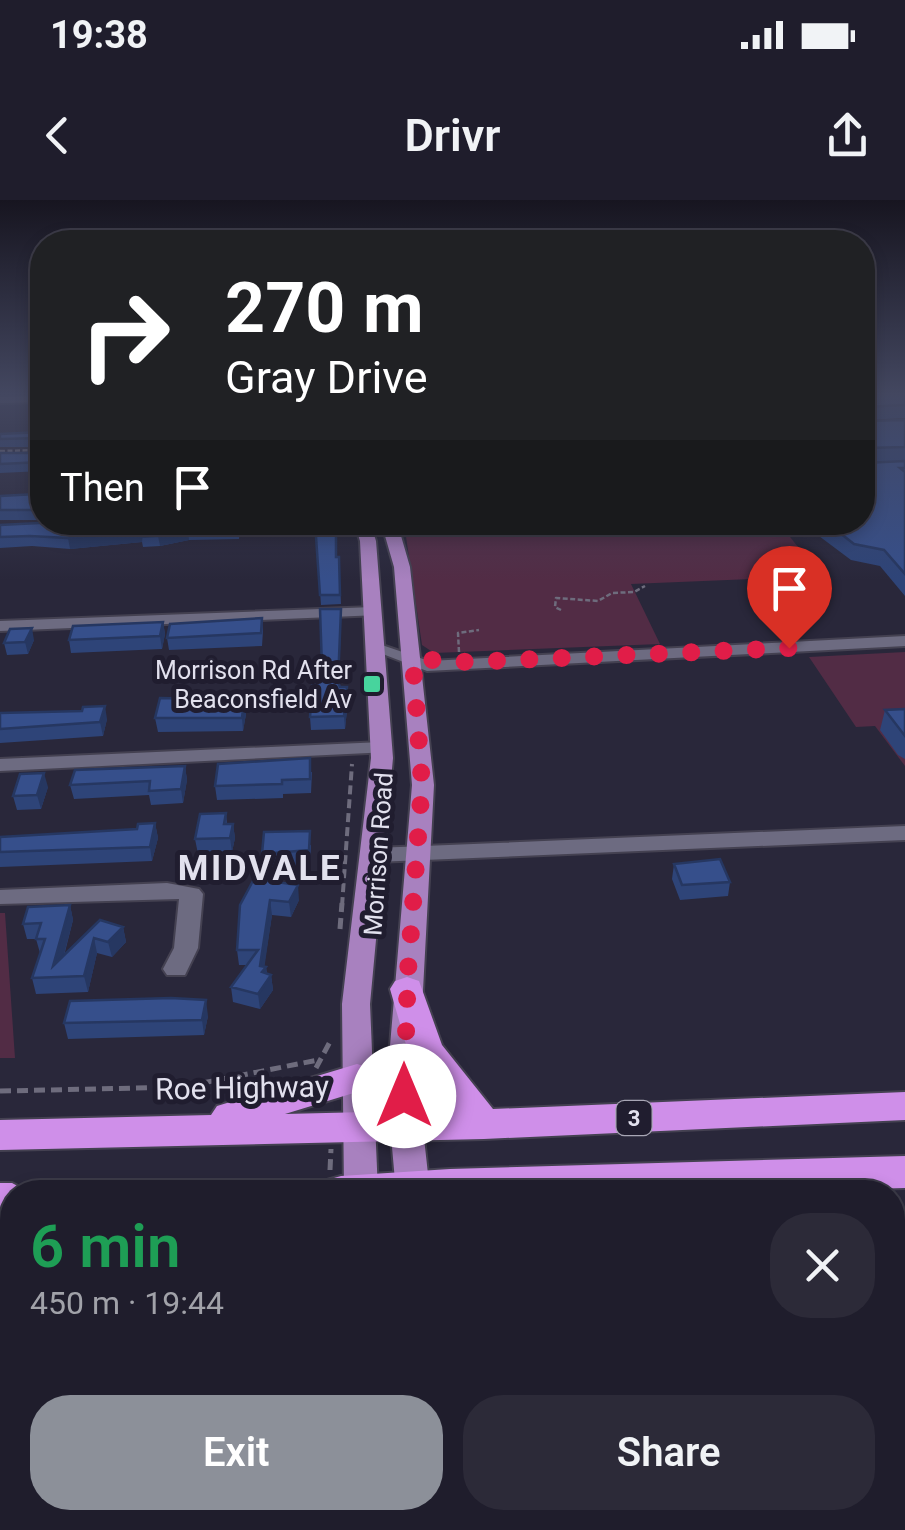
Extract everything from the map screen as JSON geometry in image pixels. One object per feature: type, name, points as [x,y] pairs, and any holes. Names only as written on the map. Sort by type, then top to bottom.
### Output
[{"type":"highway","points":[[407,988],[425,1048],[455,1092],[484,1124]]},
{"type":"highway","points":[[199,1128],[357,1078]]},
{"type":"highway","name":"Roe Highway","points":[[0,1134],[484,1124],[905,1106]]},
{"type":"highway","points":[[742,1180],[905,1172]]},
{"type":"main road","name":"Morrison Road","points":[[355,1180],[360,953],[375,855],[382,748],[366,535]]},
{"type":"main road","name":"Morrison Road","points":[[393,535],[402,567],[422,784],[407,988],[406,1126],[412,1180]]},
{"type":"street","points":[[0,626],[373,612]]},
{"type":"street","points":[[378,689],[386,677],[413,663],[438,659],[905,641]]},
{"type":"street","points":[[376,648],[413,663]]},
{"type":"street","points":[[0,765],[382,748]]},
{"type":"street","points":[[375,855],[905,833]]},
{"type":"street","points":[[0,897],[167,890],[192,894],[186,948],[176,969]]},
{"type":"path","points":[[561,610],[555,607],[556,598],[598,601],[645,586]]},
{"type":"path","points":[[464,658],[458,633],[479,630]]},
{"type":"path","points":[[0,1091],[182,1087],[318,1060]]},
{"type":"shaded area","points":[[406,535],[789,535],[821,576],[631,584],[660,644],[434,653],[422,645]]},
{"type":"shaded area","points":[[905,652],[905,766],[875,726],[856,727],[809,657]]},
{"type":"shaded area","points":[[0,913],[5,913],[15,1058],[0,1058]]},
{"type":"building","points":[[0,456],[30,456],[30,463],[0,464]]},
{"type":"building","points":[[905,461],[905,468],[900,468],[905,472],[905,574],[884,550],[854,544],[843,535],[875,535],[875,462]]},
{"type":"building","points":[[30,495],[30,510],[0,510],[0,496]]},
{"type":"building","points":[[30,523],[30,535],[106,535],[0,537],[0,525]]},
{"type":"building","points":[[316,535],[336,535],[340,595],[320,595]]},
{"type":"building","points":[[320,609],[341,609],[338,682],[340,687],[347,687],[344,716],[310,717],[314,667],[322,667]]},
{"type":"building","points":[[262,618],[261,633],[167,638],[170,624]]},
{"type":"building","points":[[163,622],[160,636],[69,640],[73,626]]},
{"type":"building","points":[[32,628],[25,642],[4,643],[10,629]]},
{"type":"building","points":[[160,698],[244,700],[242,718],[155,718]]},
{"type":"building","points":[[105,706],[100,722],[0,729],[0,713],[82,711],[83,707]]},
{"type":"building","points":[[905,709],[905,736],[885,710]]},
{"type":"building","points":[[310,758],[310,779],[215,786],[218,764]]},
{"type":"building","points":[[185,766],[181,789],[149,791],[150,781],[70,785],[75,770]]},
{"type":"building","points":[[44,773],[37,795],[13,796],[20,774]]},
{"type":"building","points":[[226,813],[224,824],[233,824],[230,838],[195,839],[200,814]]},
{"type":"building","points":[[155,823],[150,847],[0,852],[0,837],[137,829],[138,824]]},
{"type":"building","points":[[310,831],[309,850],[262,854],[264,832]]},
{"type":"building","points":[[720,859],[730,882],[682,885],[674,864]]},
{"type":"building","points":[[254,879],[298,885],[289,902],[270,900],[260,966],[266,967],[262,972],[271,975],[258,994],[231,987],[258,950],[237,950],[240,905]]},
{"type":"building","points":[[70,905],[53,966],[100,920],[123,927],[108,942],[94,938],[84,976],[32,978],[45,939],[36,939],[41,923],[23,924],[28,907]]},
{"type":"building","points":[[206,1000],[202,1020],[64,1023],[70,1001]]},
{"type":"place","name":"Morrison Rd After Beaconsfield Av","points":[[372,684]]},
{"type":"district","name":"MIDVALE","points":[[260,868]]},
{"type":"route","points":[[404,1096],[408,971],[422,818],[421,736],[413,663],[789,648]]}]
